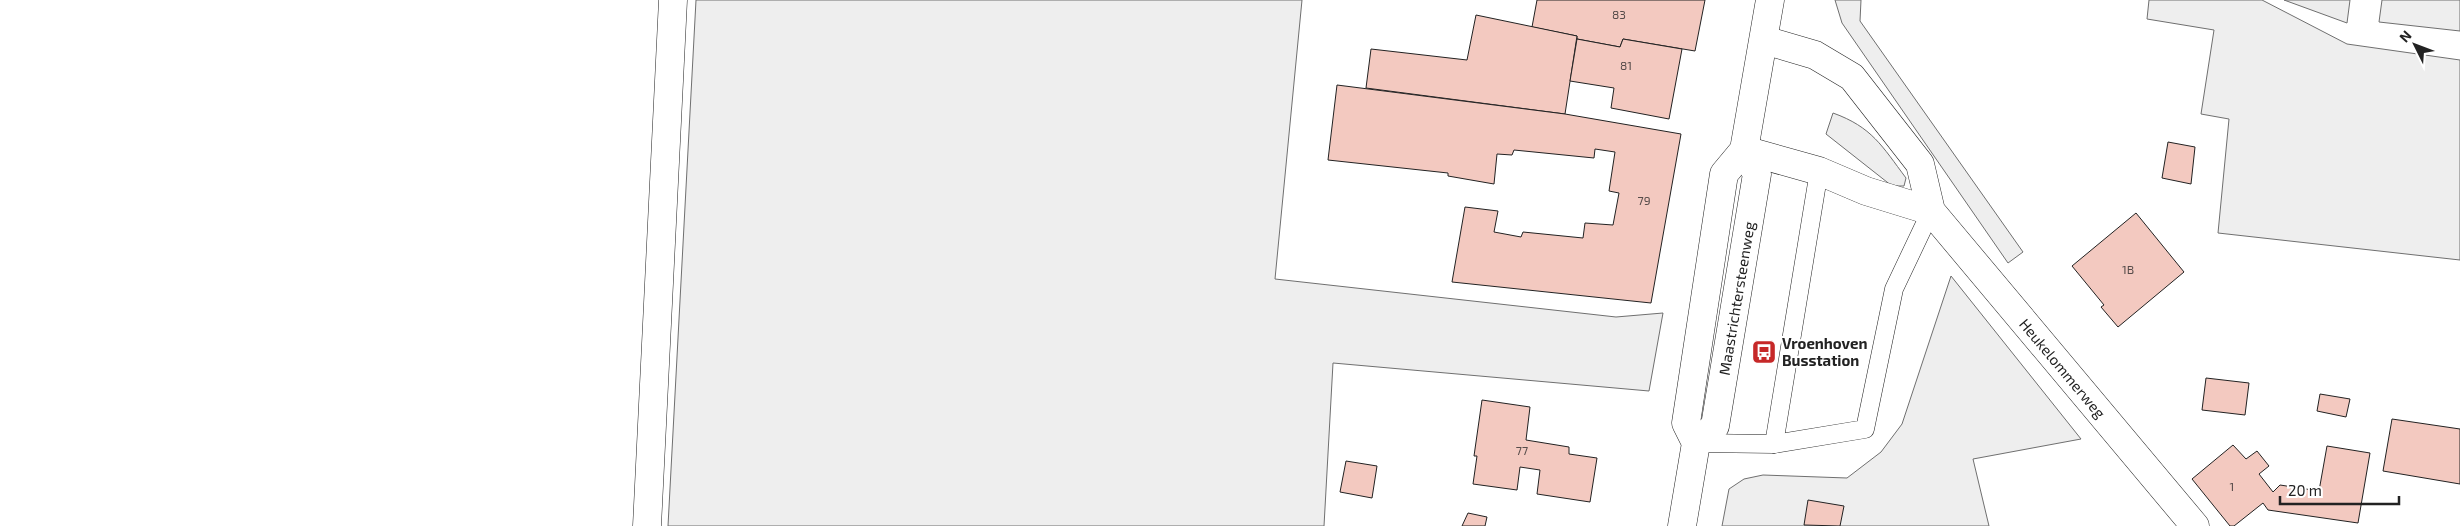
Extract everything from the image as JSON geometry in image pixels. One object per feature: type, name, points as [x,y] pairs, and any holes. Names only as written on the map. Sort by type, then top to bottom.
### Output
[{"type":"street","points":[[647,526],[673,0]]},
{"type":"street","points":[[1770,0],[1744,150],[1819,171],[1866,191],[1930,211]]},
{"type":"street","name":"Heukelommerweg","points":[[1764,40],[1814,55],[1852,77],[1920,164],[1930,211],[2195,526]]},
{"type":"street","name":"Maastrichtersteenweg","points":[[1696,442],[1715,426],[1757,174],[1744,150]]},
{"type":"street","points":[[1682,526],[1696,442]]},
{"type":"lane","points":[[1774,444],[1819,171]]},
{"type":"lane","points":[[1696,442],[1774,444],[1865,429],[1894,289],[1930,211]]},
{"type":"shaded area","points":[[696,0],[1302,0],[1275,279],[1616,317],[1663,313],[1649,391],[1333,363],[1324,526],[668,526]]},
{"type":"shaded area","points":[[1835,0],[1861,0],[1860,21],[2023,252],[2008,263],[1842,23]]},
{"type":"shaded area","points":[[2149,0],[2262,0],[2347,44],[2460,60],[2460,260],[2218,233],[2229,119],[2201,114],[2214,30],[2147,19]]},
{"type":"shaded area","points":[[2284,0],[2350,0],[2347,23]]},
{"type":"shaded area","points":[[2382,0],[2460,0],[2460,31],[2379,22]]},
{"type":"shaded area","points":[[1833,113],[1867,131],[1883,147],[1906,178],[1904,186],[1892,186],[1826,134]]},
{"type":"shaded area","points":[[1951,276],[2081,439],[1973,459],[1989,526],[1722,526],[1729,489],[1744,479],[1763,475],[1847,478],[1881,452],[1902,424]]},
{"type":"building","points":[[1537,0],[1705,0],[1695,51],[1623,39],[1620,47],[1577,39],[1577,36],[1532,27]]},
{"type":"building","points":[[1476,15],[1577,36],[1565,114],[1366,88],[1371,49],[1467,60]]},
{"type":"building","points":[[1577,39],[1620,47],[1623,39],[1682,49],[1669,119],[1611,108],[1614,88],[1570,81]]},
{"type":"building","points":[[1337,85],[1565,114],[1681,134],[1651,303],[1452,282],[1465,207],[1498,211],[1494,232],[1521,237],[1523,232],[1583,238],[1585,223],[1613,225],[1619,193],[1609,191],[1615,152],[1595,149],[1594,158],[1514,150],[1512,155],[1497,154],[1494,184],[1448,176],[1448,173],[1328,160]]},
{"type":"building","points":[[2168,142],[2195,147],[2191,184],[2162,178]]},
{"type":"building","points":[[2136,213],[2184,272],[2118,327],[2101,307],[2104,305],[2072,266]]},
{"type":"building","points":[[2206,378],[2249,383],[2245,415],[2202,410]]},
{"type":"building","points":[[2320,394],[2350,399],[2346,417],[2317,411]]},
{"type":"building","points":[[1482,400],[1530,407],[1526,440],[1569,447],[1569,454],[1597,458],[1590,502],[1537,494],[1540,470],[1520,467],[1517,490],[1473,484],[1477,456],[1474,456]]},
{"type":"building","points":[[2392,419],[2460,429],[2460,484],[2383,471]]},
{"type":"building","points":[[2233,445],[2246,459],[2257,451],[2269,466],[2259,474],[2273,492],[2280,485],[2319,491],[2327,446],[2370,453],[2358,523],[2268,510],[2263,503],[2234,526],[2230,526],[2192,479]]},
{"type":"building","points":[[1346,461],[1377,466],[1372,498],[1340,492]]},
{"type":"building","points":[[1808,500],[1844,506],[1840,526],[1804,525]]},
{"type":"building","points":[[1468,513],[1487,517],[1485,526],[1462,526]]},
{"type":"place","name":"Vroenhoven Busstation","points":[[1764,352]]}]
